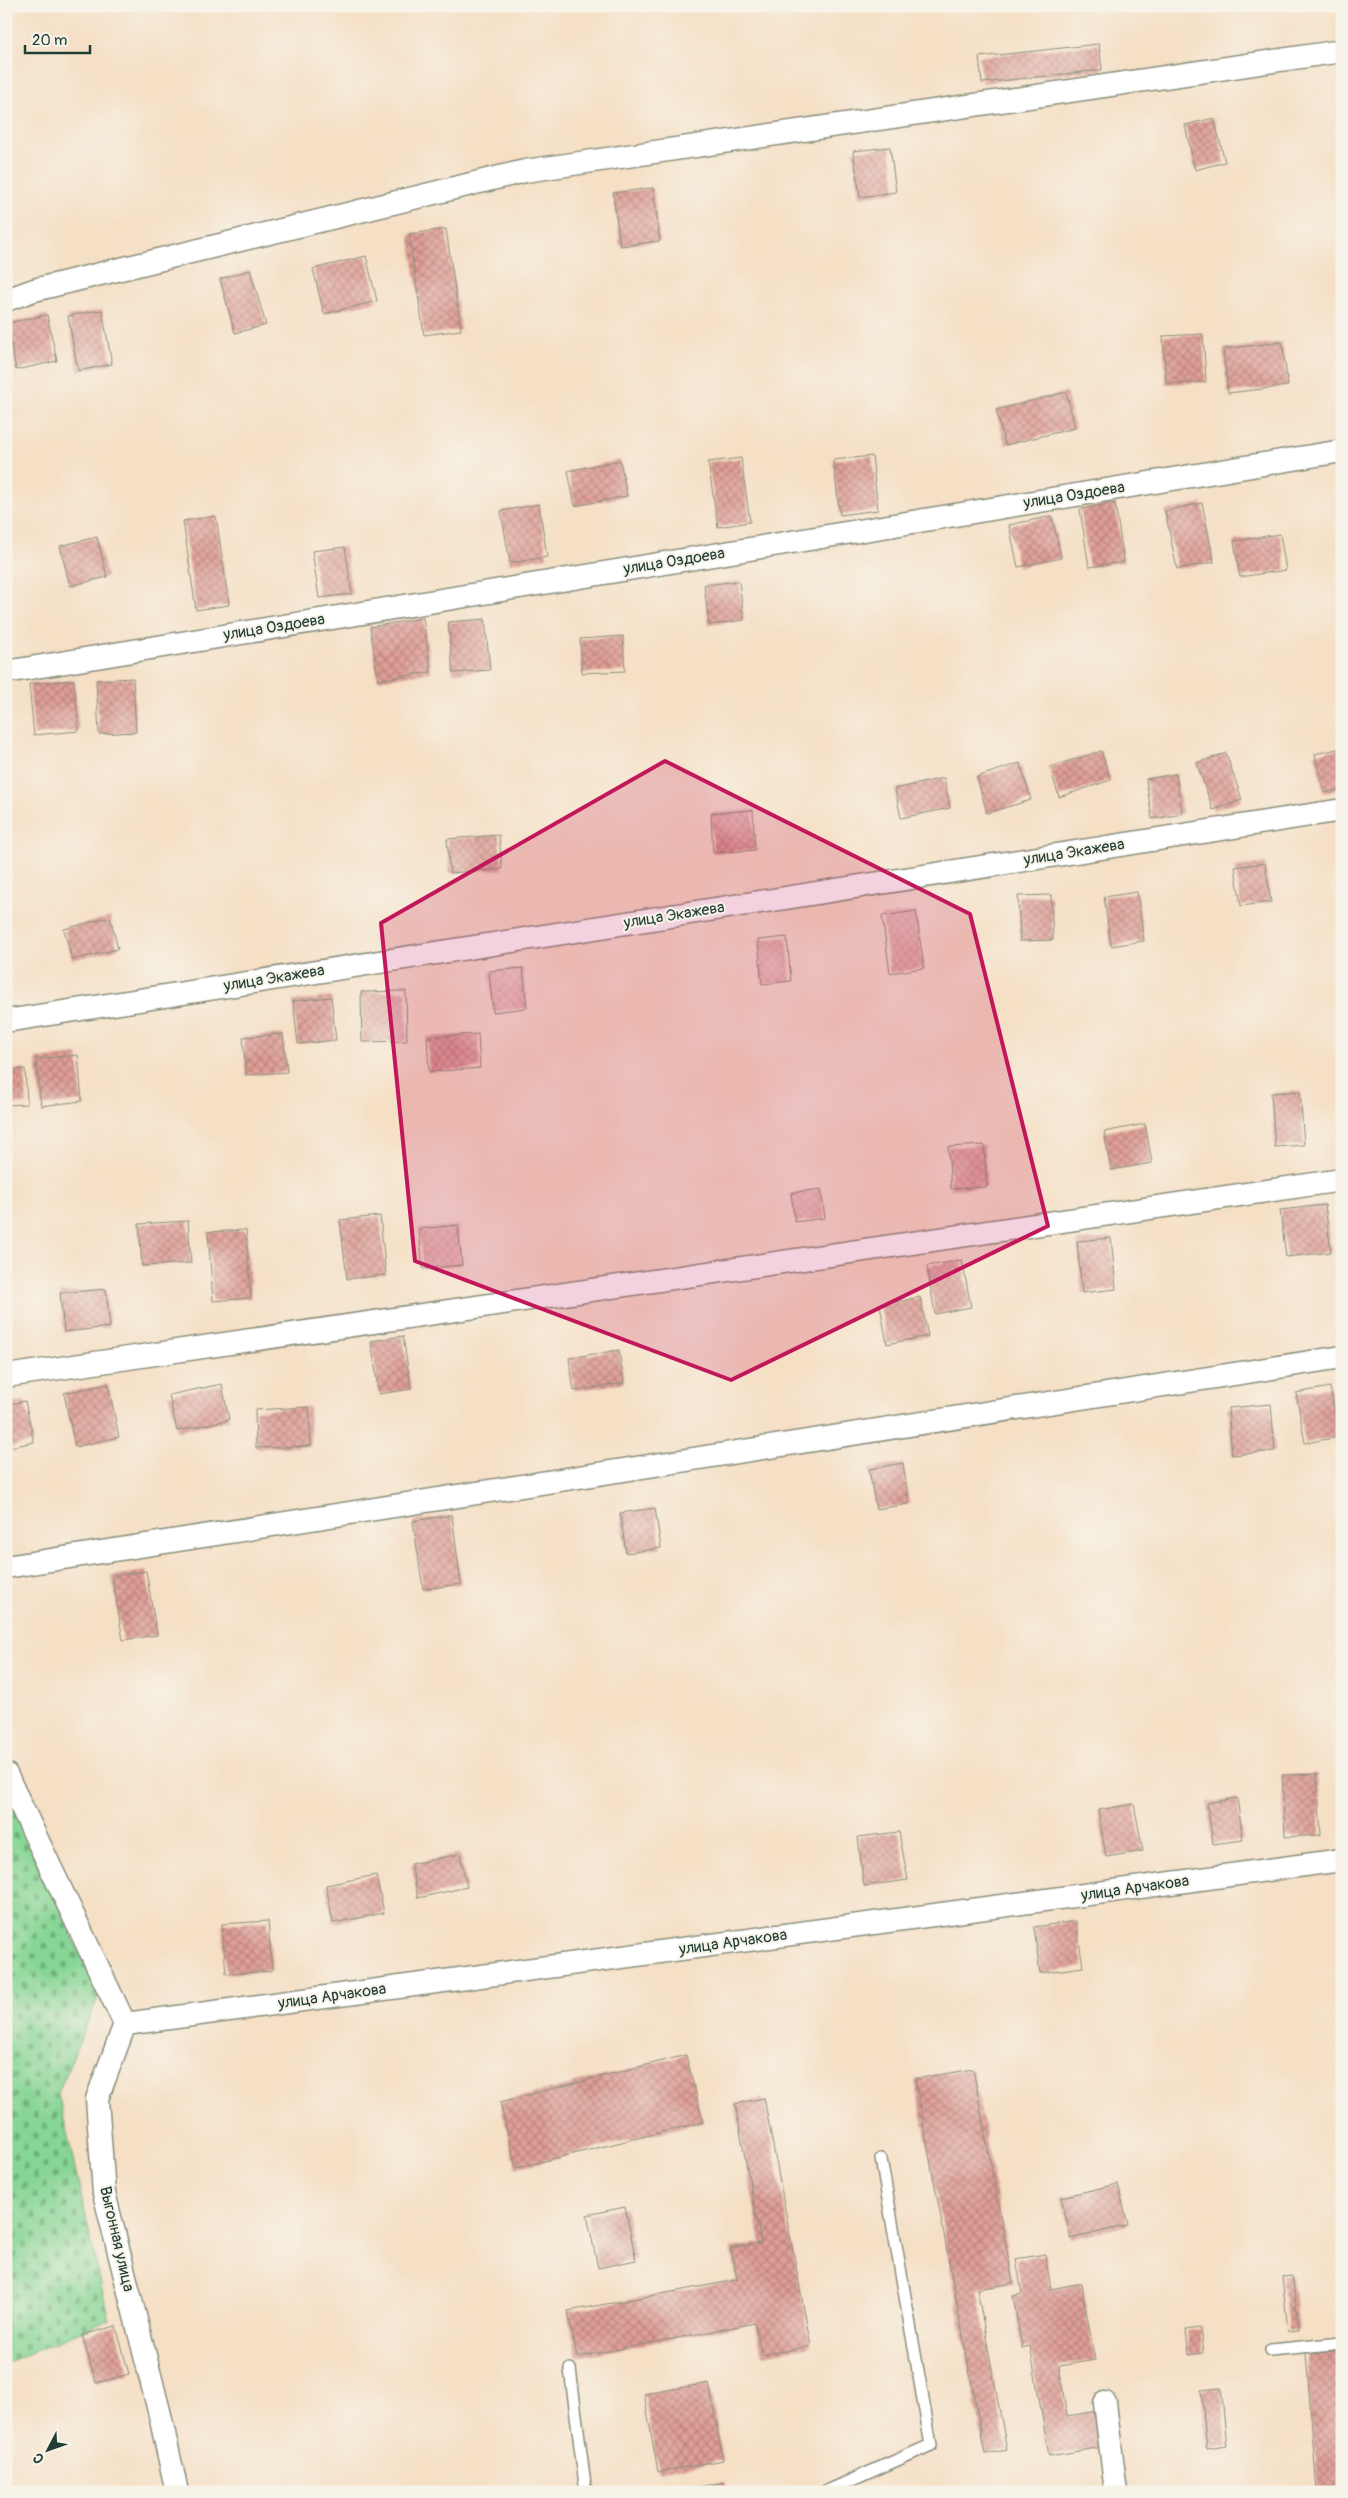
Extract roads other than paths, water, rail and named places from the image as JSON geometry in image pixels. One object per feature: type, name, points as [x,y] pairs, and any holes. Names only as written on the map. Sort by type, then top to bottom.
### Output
[{"type":"street","points":[[6,300],[34,290],[525,171],[1342,51]]},
{"type":"street","name":"улица Оздоева","points":[[6,672],[1342,451]]},
{"type":"street","name":"улица Экажева","points":[[6,1020],[1342,810]]},
{"type":"street","points":[[6,1376],[1342,1180]]},
{"type":"street","points":[[6,1567],[1342,1357]]},
{"type":"street","points":[[6,1774],[125,2024]]},
{"type":"street","name":"улица Арчакова","points":[[125,2024],[1342,1860]]},
{"type":"street","name":"Выгонная улица","points":[[125,2024],[97,2099],[104,2193],[159,2411],[177,2492]]},
{"type":"street","points":[[1105,2404],[1116,2492]]},
{"type":"lane","points":[[825,2492],[931,2446],[881,2159]]},
{"type":"lane","points":[[1271,2350],[1342,2343]]},
{"type":"lane","points":[[570,2369],[586,2492]]}]
